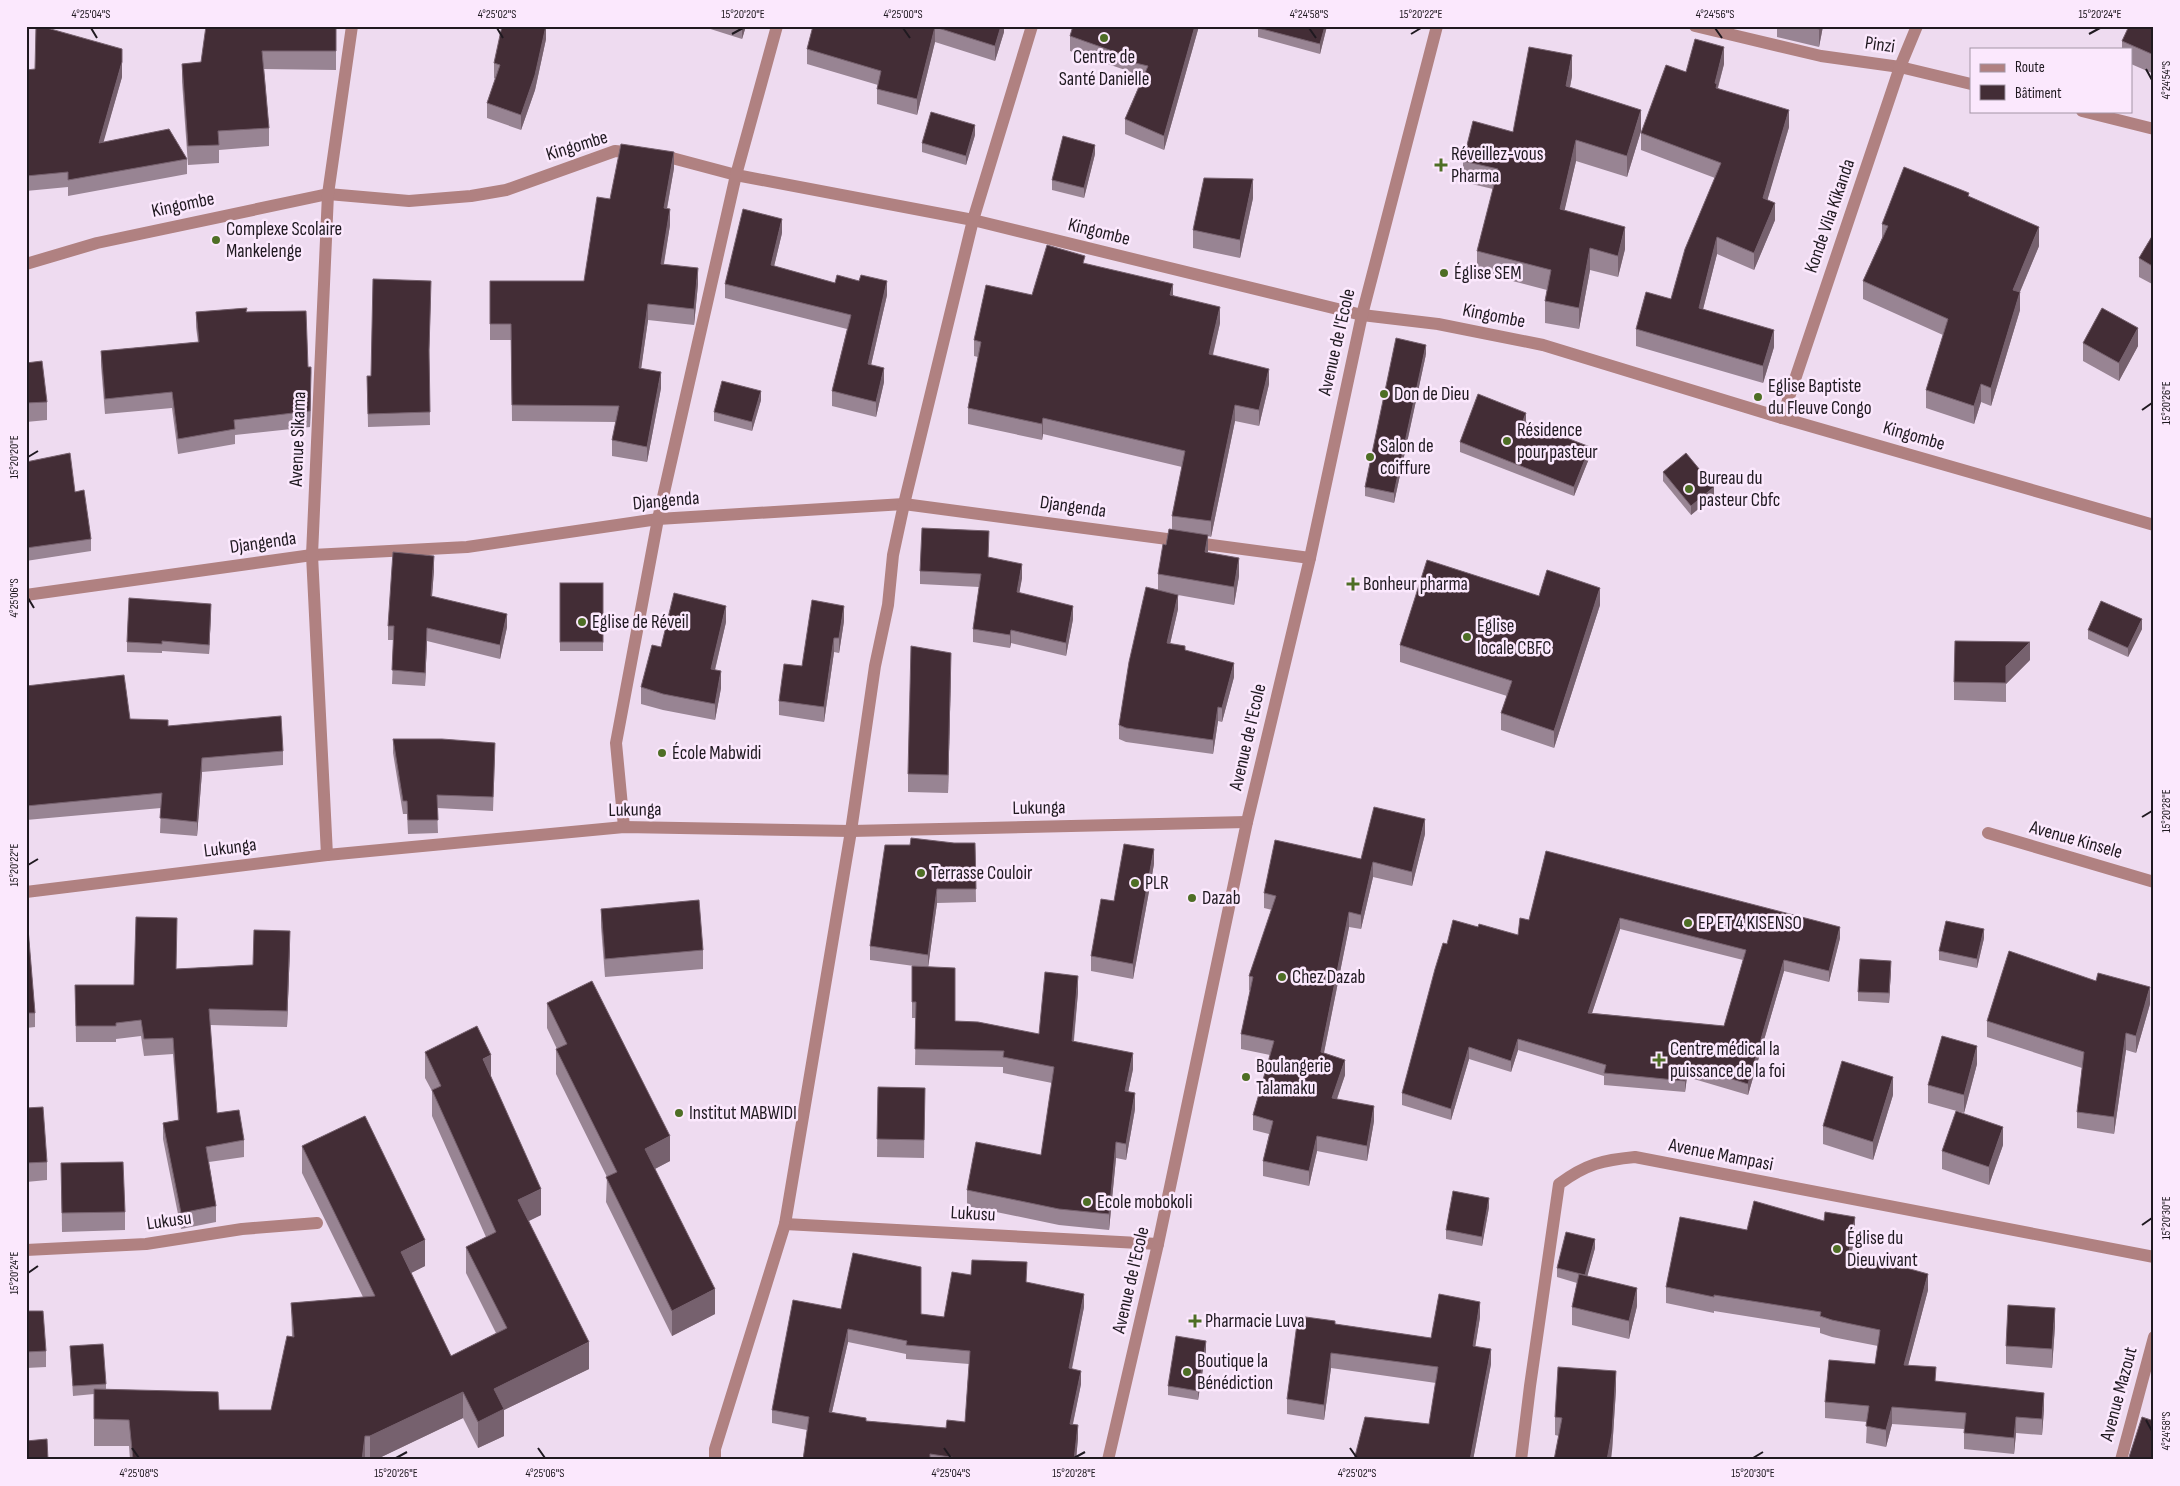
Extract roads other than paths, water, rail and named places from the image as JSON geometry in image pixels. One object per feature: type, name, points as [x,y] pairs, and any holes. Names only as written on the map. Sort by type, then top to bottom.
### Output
[{"type":"street","name":"Avenue Sikama","points":[[326,855],[312,555],[328,194],[352,26]]},
{"type":"street","points":[[624,827],[616,743],[658,519],[736,175],[777,26]]},
{"type":"street","points":[[715,1460],[716,1449],[785,1224],[850,831],[875,666],[888,605],[893,554],[904,504],[973,220],[1032,26]]},
{"type":"street","name":"Avenue de l'Ecole","points":[[1108,1460],[1158,1244],[1247,822],[1310,558],[1362,315],[1437,26]]},
{"type":"street","name":"Pinzi","points":[[1695,26],[1821,56],[1900,67],[1970,84]]},
{"type":"street","name":"Konde Vila Kikanda","points":[[1782,418],[1900,67],[1917,26]]},
{"type":"street","points":[[2086,112],[2154,129]]},
{"type":"street","name":"Kingombe","points":[[26,264],[97,242],[328,194],[409,201],[471,196],[506,190],[614,151],[672,158],[736,175],[973,220],[1362,315],[1438,324],[1543,345],[1782,418],[2154,525]]},
{"type":"street","name":"Djangenda","points":[[26,595],[312,555],[467,547],[658,519],[904,504],[1310,558]]},
{"type":"street","name":"Lukunga","points":[[26,892],[326,855],[624,827],[850,831],[1247,822]]},
{"type":"street","name":"Avenue Kinsele","points":[[1988,833],[2154,882]]},
{"type":"street","name":"Avenue Mampasi","points":[[1522,1460],[1530,1386],[1559,1184],[1578,1170],[1609,1160],[1635,1158],[2154,1256]]},
{"type":"street","name":"Lukusu","points":[[26,1250],[146,1244],[242,1229],[317,1223]]},
{"type":"street","name":"Lukusu","points":[[785,1224],[1158,1244]]},
{"type":"street","name":"Avenue Mazout","points":[[2121,1460],[2154,1337]]},
{"type":"place","name":"Centre de Santé Danielle","points":[[1104,38]]},
{"type":"place","name":"Réveillez-vous Pharma","points":[[1441,165]]},
{"type":"place","name":"Complexe Scolaire Mankelenge","points":[[216,240]]},
{"type":"place","name":"Église SEM","points":[[1444,273]]},
{"type":"place","name":"Don de Dieu","points":[[1384,394]]},
{"type":"place","name":"Eglise Baptiste du Fleuve Congo","points":[[1758,397]]},
{"type":"place","name":"Résidence pour pasteur","points":[[1507,441]]},
{"type":"place","name":"Salon de coiffure","points":[[1370,457]]},
{"type":"place","name":"Bureau du pasteur Cbfc","points":[[1689,489]]},
{"type":"place","name":"Bonheur pharma","points":[[1353,584]]},
{"type":"place","name":"Eglise de Réveil","points":[[582,622]]},
{"type":"place","name":"Eglise locale CBFC","points":[[1467,637]]},
{"type":"place","name":"École Mabwidi","points":[[662,753]]},
{"type":"place","name":"Terrasse Couloir","points":[[921,873]]},
{"type":"place","name":"PLR","points":[[1135,883]]},
{"type":"place","name":"Dazab","points":[[1192,898]]},
{"type":"place","name":"EP ET 4 KISENSO","points":[[1688,923]]},
{"type":"place","name":"Chez Dazab","points":[[1282,977]]},
{"type":"place","name":"Centre médical la puissance de la foi","points":[[1659,1060]]},
{"type":"place","name":"Boulangerie Talamaku","points":[[1246,1077]]},
{"type":"place","name":"Institut MABWIDI","points":[[679,1113]]},
{"type":"place","name":"Ecole mobokoli","points":[[1087,1202]]},
{"type":"place","name":"Église du Dieu vivant","points":[[1837,1249]]},
{"type":"place","name":"Pharmacie Luva","points":[[1195,1321]]},
{"type":"place","name":"Boutique la Bénédiction","points":[[1187,1372]]}]
